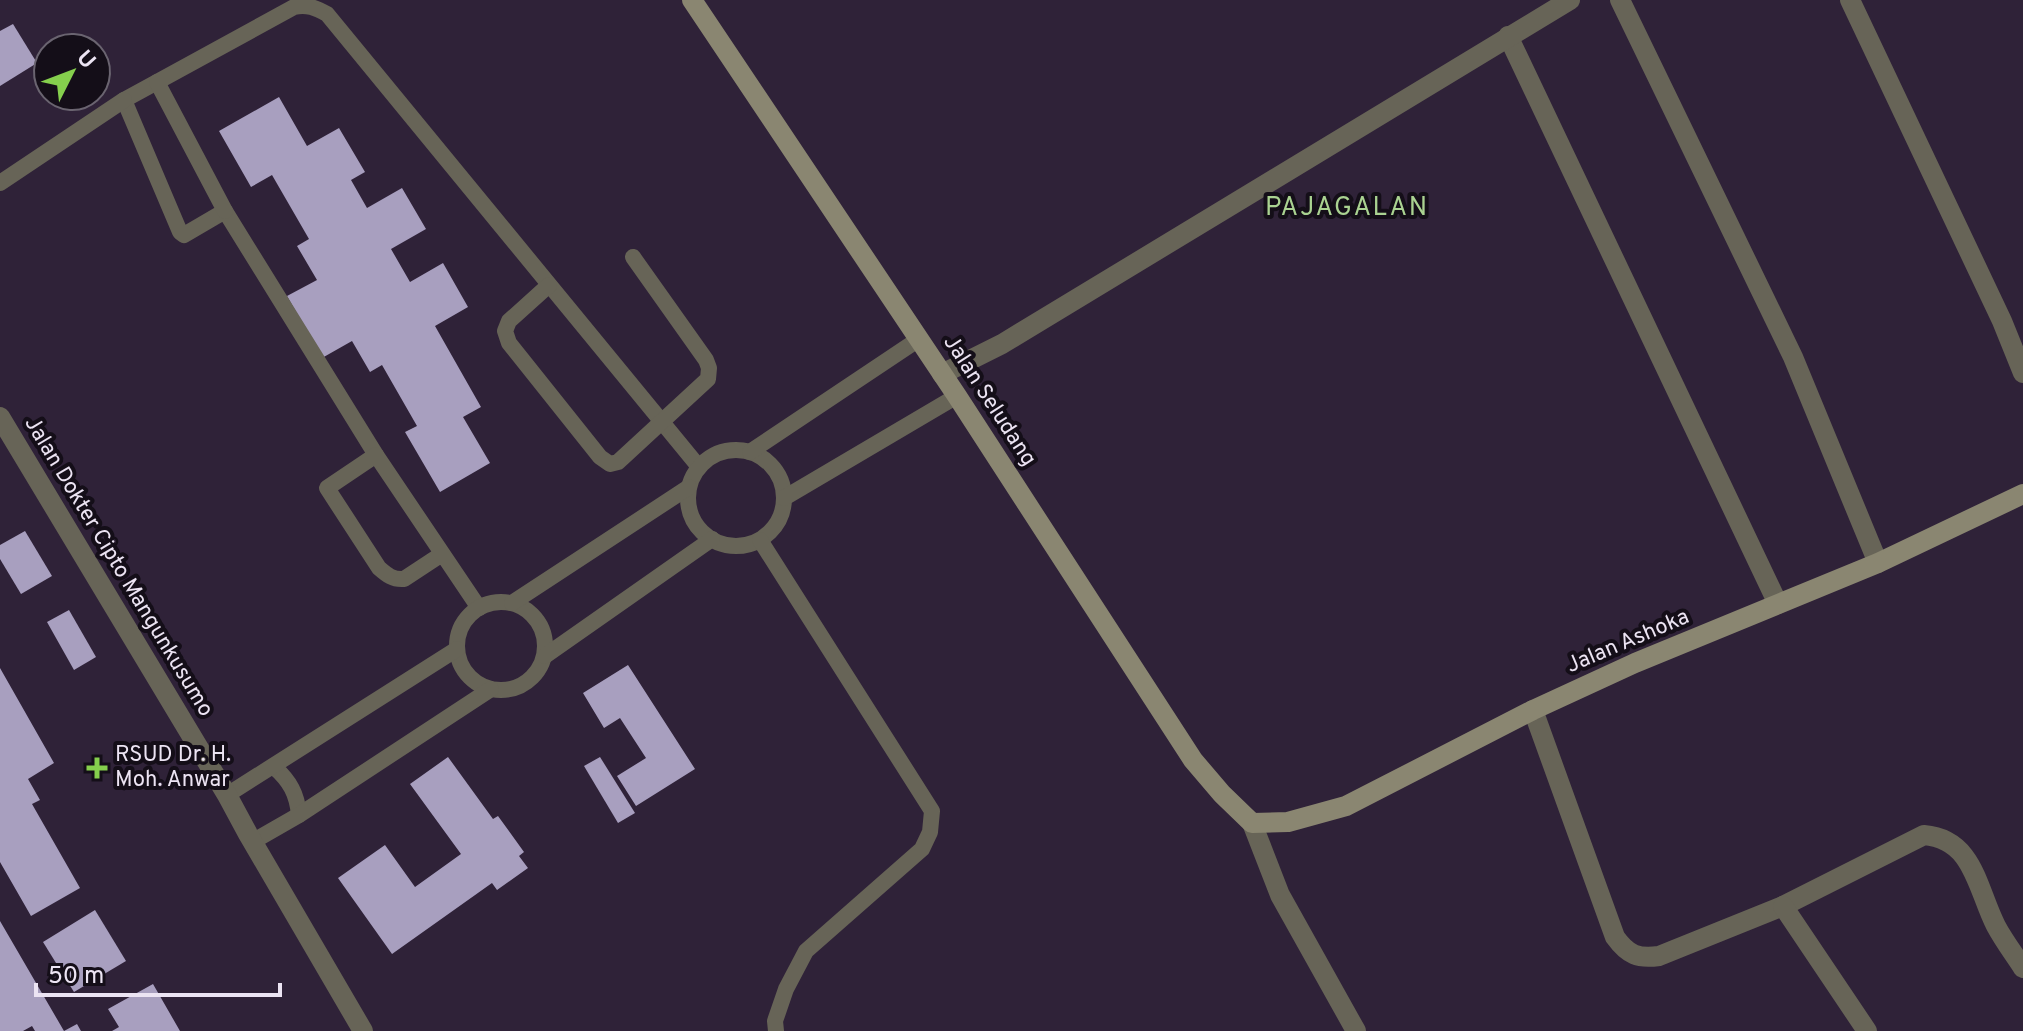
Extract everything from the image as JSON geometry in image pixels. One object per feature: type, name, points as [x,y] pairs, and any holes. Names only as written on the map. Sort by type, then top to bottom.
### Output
[{"type":"main road","name":"Jalan Seludang","points":[[692,0],[957,396],[1193,760],[1252,823]]},
{"type":"main road","name":"Jalan Ashoka","points":[[1252,823],[1288,822],[1346,806],[1533,710],[1635,663],[1878,563],[2023,494]]},
{"type":"street","points":[[942,374],[1002,344],[1570,0]]},
{"type":"street","points":[[1620,0],[1793,357],[1878,563]]},
{"type":"street","points":[[1850,0],[2002,321],[2023,373]]},
{"type":"street","points":[[1508,36],[1778,604]]},
{"type":"street","name":"Jalan Dokter Cipto Mangunkusumo","points":[[0,417],[227,795],[363,1031]]},
{"type":"street","points":[[1533,710],[1615,937],[1626,953],[1643,958],[1659,956],[1783,906],[1924,835],[1941,836],[1955,844],[1967,859],[1996,927],[2023,968]]},
{"type":"street","points":[[1252,823],[1280,895],[1356,1031]]},
{"type":"street","points":[[1783,906],[1867,1031]]},
{"type":"lane","points":[[0,183],[124,100],[294,7],[304,5],[316,8],[327,14],[699,467]]},
{"type":"lane","points":[[157,82],[225,211],[376,455],[479,608]]},
{"type":"lane","points":[[124,100],[180,232],[184,235],[225,211]]},
{"type":"lane","points":[[549,285],[509,321],[505,331],[509,343],[600,457],[610,464],[618,462],[708,379],[709,368],[633,257]]},
{"type":"lane","points":[[750,452],[919,339]]},
{"type":"lane","points":[[784,498],[957,396]]},
{"type":"lane","points":[[737,450],[764,459],[775,469],[781,482],[784,498],[778,522],[760,540],[736,546],[712,539],[692,517],[688,502],[689,487],[699,467],[723,452],[737,450]]},
{"type":"lane","points":[[376,455],[327,488],[370,555],[379,568],[397,580],[404,579],[442,554]]},
{"type":"lane","points":[[512,603],[689,487]]},
{"type":"lane","points":[[545,656],[542,629],[535,617],[512,603],[498,602],[479,608],[464,622],[457,649],[467,674],[478,683],[491,689],[518,687],[531,680],[545,656],[712,539]]},
{"type":"lane","points":[[760,540],[932,811],[930,832],[922,849],[806,951],[786,989],[775,1021],[776,1031]]},
{"type":"lane","points":[[227,795],[457,649]]},
{"type":"lane","points":[[252,842],[299,815],[491,689]]},
{"type":"lane","points":[[274,767],[292,786],[299,815]]},
{"type":"building","points":[[13,24],[32,55],[32,66],[0,86],[0,31]]},
{"type":"building","points":[[279,97],[307,146],[339,128],[365,172],[351,180],[367,208],[402,188],[426,229],[391,249],[410,282],[443,263],[468,307],[435,326],[481,407],[463,417],[490,463],[440,492],[405,432],[417,426],[382,365],[370,372],[352,341],[322,358],[287,296],[317,280],[297,246],[309,239],[272,175],[251,187],[219,131]]},
{"type":"building","points":[[25,531],[52,576],[21,594],[0,559],[0,545]]},
{"type":"building","points":[[69,610],[96,657],[74,670],[47,622]]},
{"type":"building","points":[[628,665],[695,769],[636,806],[617,776],[646,758],[620,718],[604,728],[583,693]]},
{"type":"building","points":[[0,668],[54,763],[28,779],[40,800],[32,804],[80,888],[31,916],[0,862]]},
{"type":"building","points":[[448,757],[493,819],[498,816],[524,852],[519,856],[528,868],[497,890],[492,883],[392,954],[338,878],[385,845],[415,887],[461,854],[410,784]]},
{"type":"building","points":[[600,757],[635,813],[618,823],[584,766]]},
{"type":"building","points":[[95,910],[126,961],[74,992],[43,942]]},
{"type":"building","points":[[0,921],[64,1031],[35,1031],[32,1026],[23,1031],[0,1031]]},
{"type":"building","points":[[153,984],[180,1031],[112,1031],[119,1027],[108,1009]]},
{"type":"building","points":[[77,1024],[81,1031],[64,1031]]},
{"type":"place","name":"RSUD Dr. H. Moh. Anwar","points":[[97,768]]},
{"type":"district","name":"PAJAGALAN","points":[[1347,208]]}]
